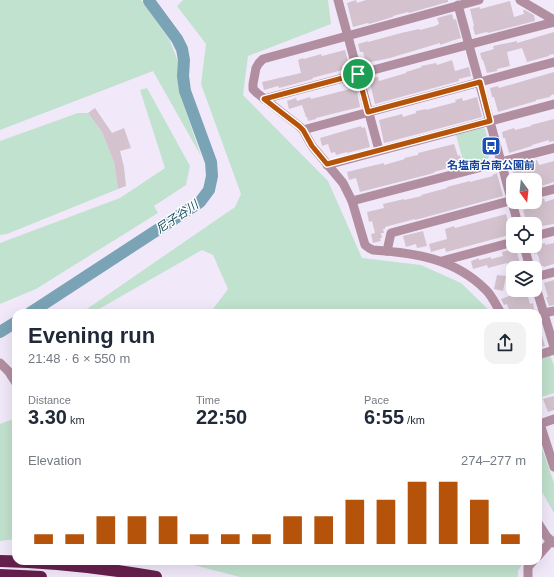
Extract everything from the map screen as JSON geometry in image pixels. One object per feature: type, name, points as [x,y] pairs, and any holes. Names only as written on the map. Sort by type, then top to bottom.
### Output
[{"type":"highway","points":[[0,561],[12,561]]},
{"type":"highway","points":[[79,565],[156,577]]},
{"type":"highway","points":[[0,575],[41,577]]},
{"type":"street","points":[[338,0],[379,150]]},
{"type":"street","points":[[479,0],[263,59],[258,63],[256,68],[253,89],[303,130],[312,146],[343,184],[352,201],[365,245],[373,250],[423,256],[442,261],[461,271],[487,291],[498,309]]},
{"type":"street","points":[[520,0],[554,21]]},
{"type":"street","points":[[458,5],[506,177]]},
{"type":"street","points":[[264,99],[554,21]]},
{"type":"street","points":[[303,130],[554,62]]},
{"type":"street","points":[[327,164],[554,104]]},
{"type":"street","points":[[352,201],[554,148]]},
{"type":"street","points":[[542,192],[554,189]]},
{"type":"street","points":[[387,251],[391,233],[506,202]]},
{"type":"street","points":[[542,234],[554,231]]},
{"type":"street","points":[[442,261],[506,244]]},
{"type":"street","points":[[542,275],[554,272]]},
{"type":"street","points":[[539,297],[554,348],[542,353]]},
{"type":"street","points":[[544,313],[554,311]]},
{"type":"street","points":[[0,363],[12,377]]},
{"type":"street","points":[[542,423],[554,419]]},
{"type":"street","points":[[542,430],[554,467]]},
{"type":"street","points":[[542,530],[552,542],[542,552]]},
{"type":"street","points":[[528,577],[528,567],[530,565]]},
{"type":"green space","points":[[0,0],[141,0],[169,39],[178,61],[181,97],[201,156],[153,71],[0,130]]},
{"type":"green space","points":[[183,0],[328,0],[331,24],[248,56],[243,95],[328,181],[362,258],[421,265],[461,283],[488,309],[213,309],[228,289],[213,255],[202,250],[99,309],[87,309],[235,207],[241,194],[201,84],[206,44],[177,6]]},
{"type":"green space","points":[[147,88],[190,166],[186,185],[154,206],[158,213],[36,289],[0,304],[0,243],[120,198],[165,168],[140,90]]},
{"type":"green space","points":[[78,113],[88,113],[102,132],[114,162],[118,189],[7,234],[0,235],[0,141]]},
{"type":"green space","points":[[482,128],[485,129],[491,153],[486,162],[465,168],[456,135]]},
{"type":"green space","points":[[550,355],[554,366],[554,393],[542,397],[542,358]]},
{"type":"green space","points":[[12,420],[12,540],[0,541],[0,424]]},
{"type":"green space","points":[[542,448],[554,483],[554,513],[542,492]]},
{"type":"green space","points":[[194,565],[522,565],[518,571],[518,577],[240,577]]},
{"type":"building","points":[[356,0],[357,3],[366,0],[448,0],[448,2],[353,27],[347,3]]},
{"type":"building","points":[[510,1],[514,17],[524,14],[523,10],[525,10],[534,15],[535,21],[475,35],[470,9],[480,7],[480,9]]},
{"type":"building","points":[[452,14],[454,20],[456,19],[461,38],[440,45],[440,43],[390,58],[366,63],[363,52],[360,52],[358,44],[435,26],[439,24],[437,18]]},
{"type":"building","points":[[554,32],[554,54],[527,62],[522,48],[507,52],[510,66],[487,73],[480,53],[494,49],[493,46],[517,41],[517,43]]},
{"type":"building","points":[[345,50],[350,68],[279,88],[278,86],[264,90],[262,82],[301,73],[298,60]]},
{"type":"building","points":[[452,60],[455,71],[469,67],[471,76],[459,79],[459,81],[375,104],[369,79],[378,77],[379,81],[406,73],[422,67],[421,66],[436,63],[437,65]]},
{"type":"building","points":[[554,72],[554,94],[550,97],[498,112],[490,88],[498,86],[499,88]]},
{"type":"building","points":[[354,88],[355,91],[357,91],[360,107],[308,121],[302,105],[289,109],[287,101],[296,98],[297,101],[310,97],[311,99]]},
{"type":"building","points":[[477,97],[482,117],[384,143],[379,120],[402,114],[403,117],[416,113],[416,111],[426,110],[456,102],[455,100],[462,98],[463,101]]},
{"type":"building","points":[[95,108],[112,133],[124,128],[131,148],[120,151],[124,167],[126,186],[118,189],[114,162],[102,132],[88,113]]},
{"type":"building","points":[[554,119],[554,141],[549,142],[549,140],[509,153],[502,132],[514,128],[515,130],[531,126]]},
{"type":"building","points":[[361,126],[362,128],[365,127],[370,147],[336,155],[335,152],[331,153],[328,144],[322,146],[320,138]]},
{"type":"building","points":[[454,144],[458,156],[460,155],[462,164],[434,173],[360,192],[356,178],[349,180],[347,172],[384,163],[384,165],[418,155],[418,153]]},
{"type":"building","points":[[537,160],[539,165],[554,161],[554,182],[542,186],[542,173],[513,173],[512,169],[529,164],[529,162]]},
{"type":"building","points":[[497,173],[503,196],[385,227],[385,229],[383,229],[384,233],[381,233],[381,241],[373,243],[371,234],[375,233],[372,221],[369,222],[367,212],[384,208],[383,204],[422,196],[421,195],[447,187],[493,176],[492,175]]},
{"type":"building","points":[[544,198],[545,202],[554,199],[554,224],[542,226],[542,217],[525,217],[523,210],[542,209],[542,199]]},
{"type":"building","points":[[506,214],[507,217],[506,236],[446,252],[445,248],[431,252],[429,244],[447,239],[445,229],[454,226],[455,228]]},
{"type":"building","points":[[423,231],[427,246],[417,248],[416,244],[406,247],[403,236]]},
{"type":"building","points":[[545,243],[545,245],[554,243],[554,264],[544,267],[542,266],[542,261],[540,261],[537,253],[542,253],[542,244]]},
{"type":"building","points":[[506,251],[506,253],[517,253],[519,261],[506,261],[506,263],[488,268],[487,265],[473,269],[471,261],[479,258],[479,260],[503,256],[502,252]]},
{"type":"building","points":[[497,275],[506,276],[503,291],[494,289]]},
{"type":"building","points":[[554,280],[554,305],[549,306],[544,283]]},
{"type":"building","points":[[507,297],[528,297],[530,304],[533,303],[534,309],[509,309],[507,304],[504,305],[501,299]]},
{"type":"building","points":[[542,336],[545,346],[542,347]]},
{"type":"building","points":[[554,396],[554,410],[548,412],[543,399]]},
{"type":"waterway","name":"尼子谷川","points":[[36,309],[200,202],[209,190],[212,176],[211,162],[185,91],[183,76],[184,60],[182,49],[177,39],[149,0]]},
{"type":"waterway","name":"尼子谷川","points":[[0,332],[12,324]]},
{"type":"place","name":"名塩南台南公園前","points":[[491,146]]},
{"type":"route","points":[[358,74],[368,112],[480,82],[490,121],[327,164],[312,146],[303,130],[264,99],[358,74]]}]
